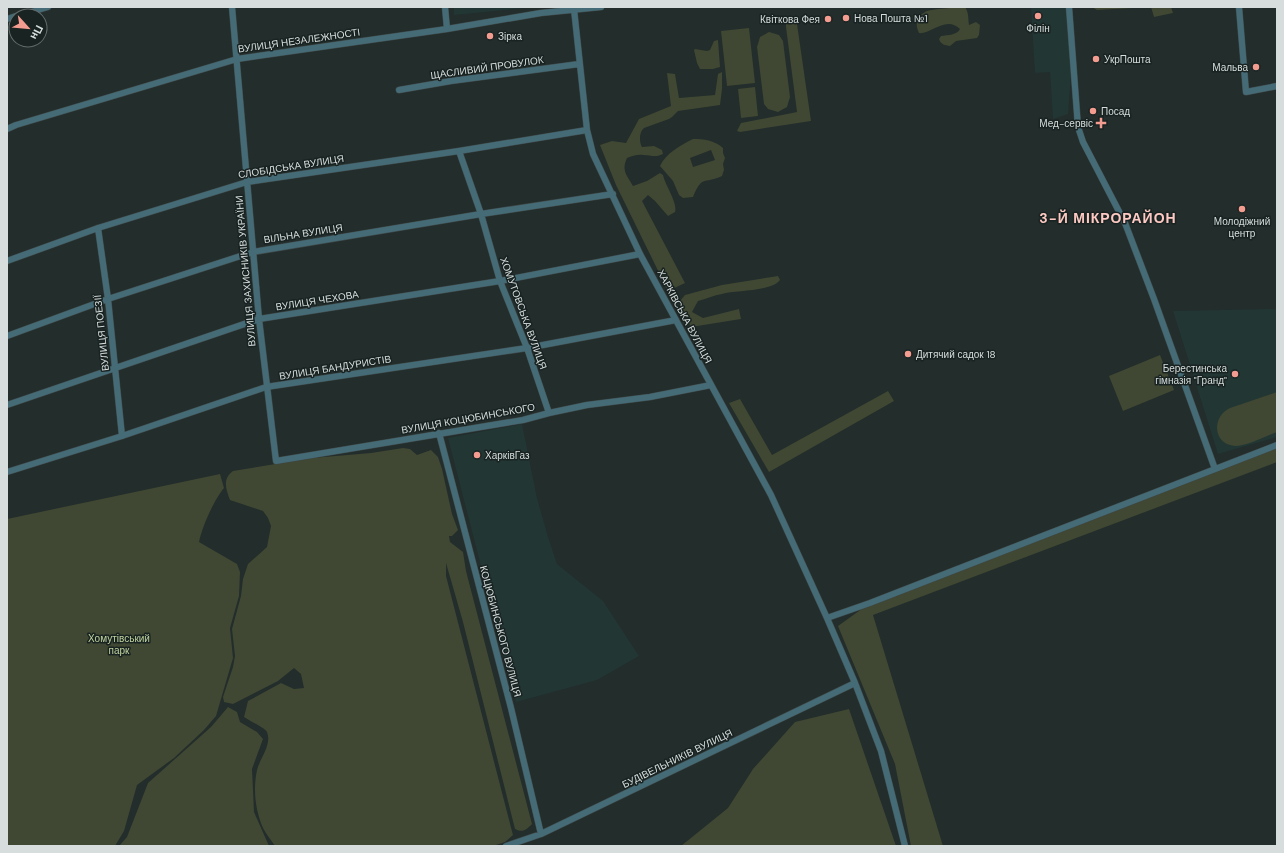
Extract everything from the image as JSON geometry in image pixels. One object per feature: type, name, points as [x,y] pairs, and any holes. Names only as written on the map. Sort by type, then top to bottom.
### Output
[{"type":"street","name":"ВУЛИЦЯ ЗАХИСНИКІВ УКРАЇНИ","points":[[232,7],[259,319],[276,461]]},
{"type":"street","points":[[445,7],[447,29]]},
{"type":"street","name":"ВУЛИЦЯ НЕЗАЛЕЖНОСТІ","points":[[7,129],[237,59],[447,29],[574,8],[601,7]]},
{"type":"street","points":[[1069,7],[1078,127],[1083,142],[1125,223],[1154,299],[1214,469]]},
{"type":"street","points":[[1239,7],[1246,92],[1277,86]]},
{"type":"street","name":"ХАРКІВСЬКА ВУЛИЦЯ","points":[[574,8],[587,130],[593,154],[640,254],[771,495],[827,618],[855,683],[881,751],[905,846]]},
{"type":"street","name":"ЩАСЛИВИЙ ПРОВУЛОК","points":[[399,90],[451,81],[579,64]]},
{"type":"street","name":"СЛОБІДСЬКА ВУЛИЦЯ","points":[[7,261],[98,228],[248,182],[459,151],[587,130]]},
{"type":"street","name":"ХОМУТОВСЬКА ВУЛИЦЯ","points":[[459,151],[481,214],[500,281],[527,348],[549,413]]},
{"type":"street","name":"ВІЛЬНА ВУЛИЦЯ","points":[[7,336],[108,299],[253,252],[481,214],[613,194]]},
{"type":"street","name":"ВУЛИЦЯ ПОЕЗІЇ","points":[[98,228],[108,299],[122,436]]},
{"type":"street","name":"ВУЛИЦЯ ЧЕХОВА","points":[[7,405],[259,319],[500,281],[640,254]]},
{"type":"street","name":"ВУЛИЦЯ БАНДУРИСТІВ","points":[[7,472],[122,436],[266,387],[527,348],[676,320]]},
{"type":"street","name":"ВУЛИЦЯ КОЦЮБИНСЬКОГО","points":[[276,461],[523,420],[587,405],[650,397],[711,385]]},
{"type":"street","name":"КОЦЮБИНСЬКОГО ВУЛИЦЯ","points":[[439,433],[511,708],[541,834]]},
{"type":"street","points":[[827,618],[877,601],[1277,445]]},
{"type":"street","name":"БУДІВЕЛЬНИКІВ ВУЛИЦЯ","points":[[506,846],[541,834],[855,683]]},
{"type":"shaded area","points":[[454,7],[534,7],[454,15]]},
{"type":"shaded area","points":[[1031,7],[1066,7],[1071,74],[1068,114],[1053,119],[1050,72],[1035,73]]},
{"type":"shaded area","name":"Берестинська гімназія \"Гранд\"","points":[[1277,309],[1277,437],[1218,454],[1173,311]]},
{"type":"shaded area","points":[[522,424],[537,498],[557,564],[603,601],[639,656],[597,680],[516,702],[448,438]]},
{"type":"green space","points":[[965,7],[968,13],[969,25],[976,22],[980,25],[979,35],[977,38],[956,41],[950,46],[943,44],[939,39],[941,36],[955,34],[960,29],[955,25],[949,24],[919,33],[917,21],[925,12],[936,9]]},
{"type":"green space","points":[[1092,7],[1151,7],[1097,10]]},
{"type":"green space","points":[[1151,7],[1171,7],[1173,13],[1154,17]]},
{"type":"green space","points":[[796,17],[811,121],[740,132],[737,131],[741,123],[797,112],[786,27],[786,18]]},
{"type":"green space","points":[[749,28],[755,83],[727,86],[721,31]]},
{"type":"green space","points":[[769,32],[779,35],[783,41],[790,97],[787,107],[778,112],[768,109],[764,104],[757,47],[760,37]]},
{"type":"green space","points":[[718,40],[720,67],[713,69],[700,69],[694,50],[710,50],[714,41]]},
{"type":"green space","points":[[722,72],[720,105],[678,111],[669,119],[644,128],[640,137],[642,147],[654,146],[662,150],[663,154],[655,156],[635,155],[627,158],[625,162],[626,173],[633,186],[647,181],[660,173],[663,175],[675,204],[675,212],[668,216],[648,195],[642,201],[685,283],[668,291],[616,185],[600,145],[612,141],[626,143],[639,119],[671,106],[667,73],[675,74],[679,98],[715,95],[718,74]]},
{"type":"green space","points":[[755,87],[758,116],[741,118],[738,89]]},
{"type":"green space","points":[[693,139],[716,143],[723,148],[725,158],[723,164],[724,170],[722,176],[716,179],[704,181],[699,185],[693,197],[683,198],[679,195],[673,181],[660,166],[670,153]],"holes":[[[711,150],[715,160],[693,167],[690,158]]]},
{"type":"green space","points":[[778,276],[780,280],[769,287],[728,293],[698,301],[692,312],[703,318],[739,309],[741,319],[691,327],[679,302],[685,295],[722,285]]},
{"type":"green space","points":[[1160,355],[1174,390],[1123,411],[1109,376]]},
{"type":"green space","points":[[888,391],[894,401],[769,472],[729,403],[740,399],[772,455]]},
{"type":"green space","points":[[1277,392],[1277,432],[1240,446],[1235,446],[1222,441],[1217,430],[1217,424],[1224,412],[1230,408]]},
{"type":"green space","points":[[1277,445],[1277,462],[873,615],[943,846],[911,846],[895,764],[838,626],[870,603]]},
{"type":"green space","points":[[403,448],[410,449],[417,455],[431,450],[438,457],[452,514],[458,530],[452,536],[449,536],[450,542],[463,552],[466,571],[532,824],[524,830],[520,831],[515,829],[463,622],[446,563],[446,576],[513,835],[505,842],[493,846],[275,846],[267,835],[260,821],[255,785],[258,765],[267,747],[267,732],[244,717],[248,701],[281,683],[294,689],[304,688],[301,674],[294,668],[278,681],[233,704],[224,702],[223,697],[235,656],[232,629],[241,596],[243,579],[248,564],[267,547],[271,526],[263,511],[230,500],[226,488],[227,477],[233,471],[312,458],[371,453]]},
{"type":"green space","name":"Хомутівський парк","points":[[220,474],[224,488],[216,499],[209,514],[199,542],[237,564],[240,572],[239,596],[230,628],[233,658],[216,716],[204,730],[174,758],[137,785],[124,831],[115,846],[7,846],[7,519]]},
{"type":"green space","points":[[228,707],[237,712],[240,722],[257,732],[263,739],[252,769],[254,812],[269,846],[119,846],[127,837],[148,783],[211,727]]},
{"type":"green space","points":[[849,709],[896,846],[681,846],[728,808],[753,769],[795,722]]},
{"type":"place","name":"Філін","points":[[1038,16]]},
{"type":"place","name":"Нова Пошта №1","points":[[846,18]]},
{"type":"place","name":"Квіткова Фея","points":[[828,19]]},
{"type":"place","name":"Зірка","points":[[490,36]]},
{"type":"place","name":"УкрПошта","points":[[1096,59]]},
{"type":"place","name":"Мальва","points":[[1256,67]]},
{"type":"place","name":"Посад","points":[[1093,111]]},
{"type":"place","name":"Мед-сервіс","points":[[1101,123]]},
{"type":"place","name":"Молодіжний центр","points":[[1242,209]]},
{"type":"place","name":"Дитячий садок 18","points":[[908,354]]},
{"type":"place","name":"Берестинська гімназія \"Гранд\"","points":[[1235,374]]},
{"type":"place","name":"ХарківГаз","points":[[477,455]]},
{"type":"district","name":"3-Й МІКРОРАЙОН","points":[[1108,218]]}]
